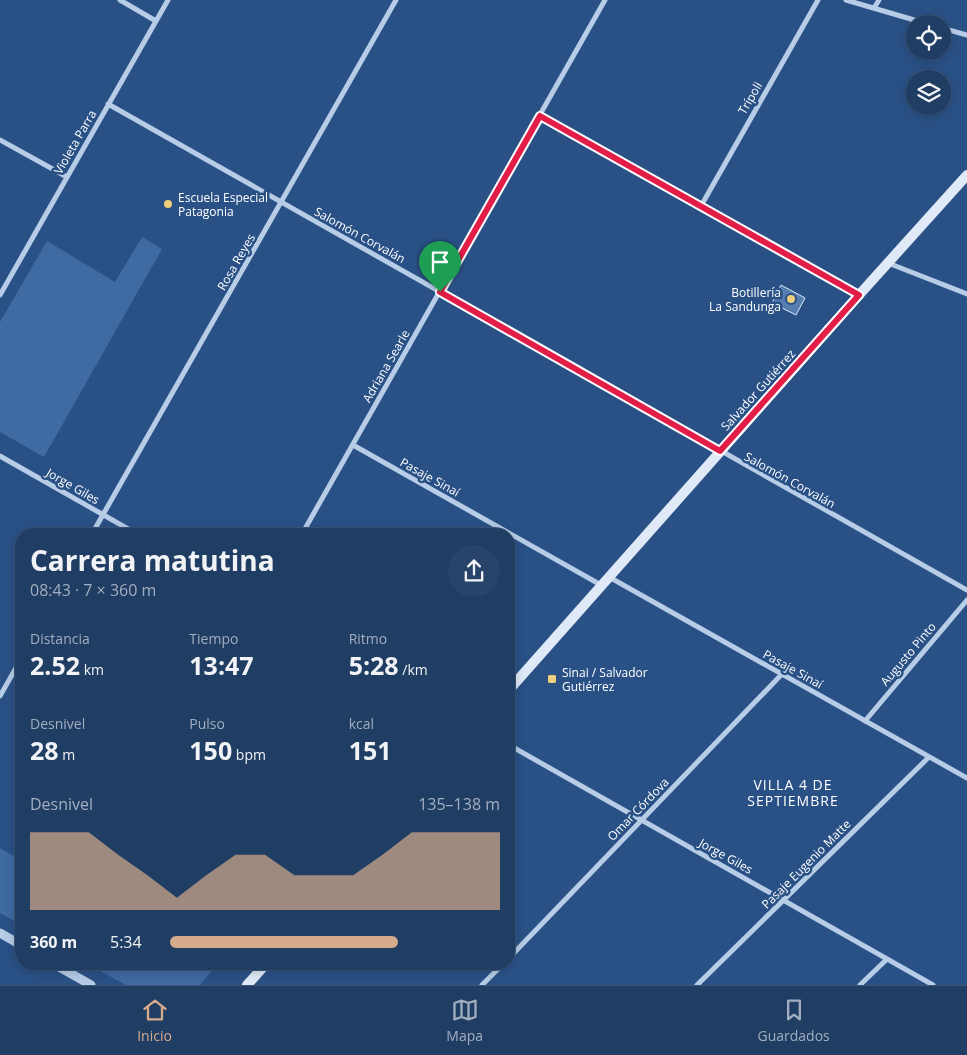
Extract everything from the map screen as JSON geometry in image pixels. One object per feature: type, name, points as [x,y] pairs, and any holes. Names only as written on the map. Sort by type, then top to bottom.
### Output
[{"type":"main road","name":"Salvador Gutiérrez","points":[[515,683],[967,175]]},
{"type":"main road","points":[[247,985],[261,970]]},
{"type":"street","points":[[120,0],[156,21]]},
{"type":"street","name":"Violeta Parra","points":[[0,294],[168,0]]},
{"type":"street","name":"Rosa Reyes","points":[[95,528],[396,0]]},
{"type":"street","name":"Adriana Searle","points":[[305,528],[605,0]]},
{"type":"street","name":"Trípoli","points":[[701,206],[818,0]]},
{"type":"street","points":[[846,0],[906,17]]},
{"type":"street","points":[[874,8],[879,0]]},
{"type":"street","points":[[951,31],[967,35]]},
{"type":"street","name":"Salomón Corvalán","points":[[108,104],[967,590]]},
{"type":"street","points":[[540,116],[859,295]]},
{"type":"street","points":[[0,140],[67,177]]},
{"type":"street","points":[[888,263],[967,294]]},
{"type":"street","name":"Pasaje Sinaí","points":[[353,445],[501,528]]},
{"type":"street","name":"Jorge Giles","points":[[0,456],[126,528]]},
{"type":"street","name":"Pasaje Sinaí","points":[[515,536],[602,585]]},
{"type":"street","name":"Pasaje Sinaí","points":[[609,577],[967,778]]},
{"type":"street","name":"Augusto Pinto","points":[[865,721],[967,600]]},
{"type":"street","points":[[0,696],[15,670]]},
{"type":"street","name":"Omar Córdova","points":[[515,952],[782,674]]},
{"type":"street","name":"Jorge Giles","points":[[515,747],[933,985]]},
{"type":"street","name":"Pasaje Eugenio Matte","points":[[697,985],[929,757]]},
{"type":"street","points":[[0,933],[15,942]]},
{"type":"street","points":[[860,985],[887,959]]},
{"type":"street","points":[[66,970],[91,985]]},
{"type":"street","points":[[482,985],[497,970]]},
{"type":"shaded area","points":[[142,237],[162,249],[44,457],[0,432],[0,322],[47,241],[115,282]]},
{"type":"shaded area","points":[[0,848],[15,857],[15,922],[0,913]]},
{"type":"shaded area","points":[[98,970],[213,970],[200,985],[126,985]]},
{"type":"building","points":[[781,285],[805,298],[796,315],[772,303]]},
{"type":"place","name":"Escuela Especial Patagonia","points":[[168,204]]},
{"type":"place","name":"Botillería La Sandunga","points":[[791,299]]},
{"type":"place","name":"Sinai / Salvador Gutiérrez","points":[[552,679]]},
{"type":"district","name":"VILLA 4 DE SEPTIEMBRE","points":[[793,792]]},
{"type":"route","points":[[540,116],[859,295],[720,451],[440,292],[540,116]]}]
